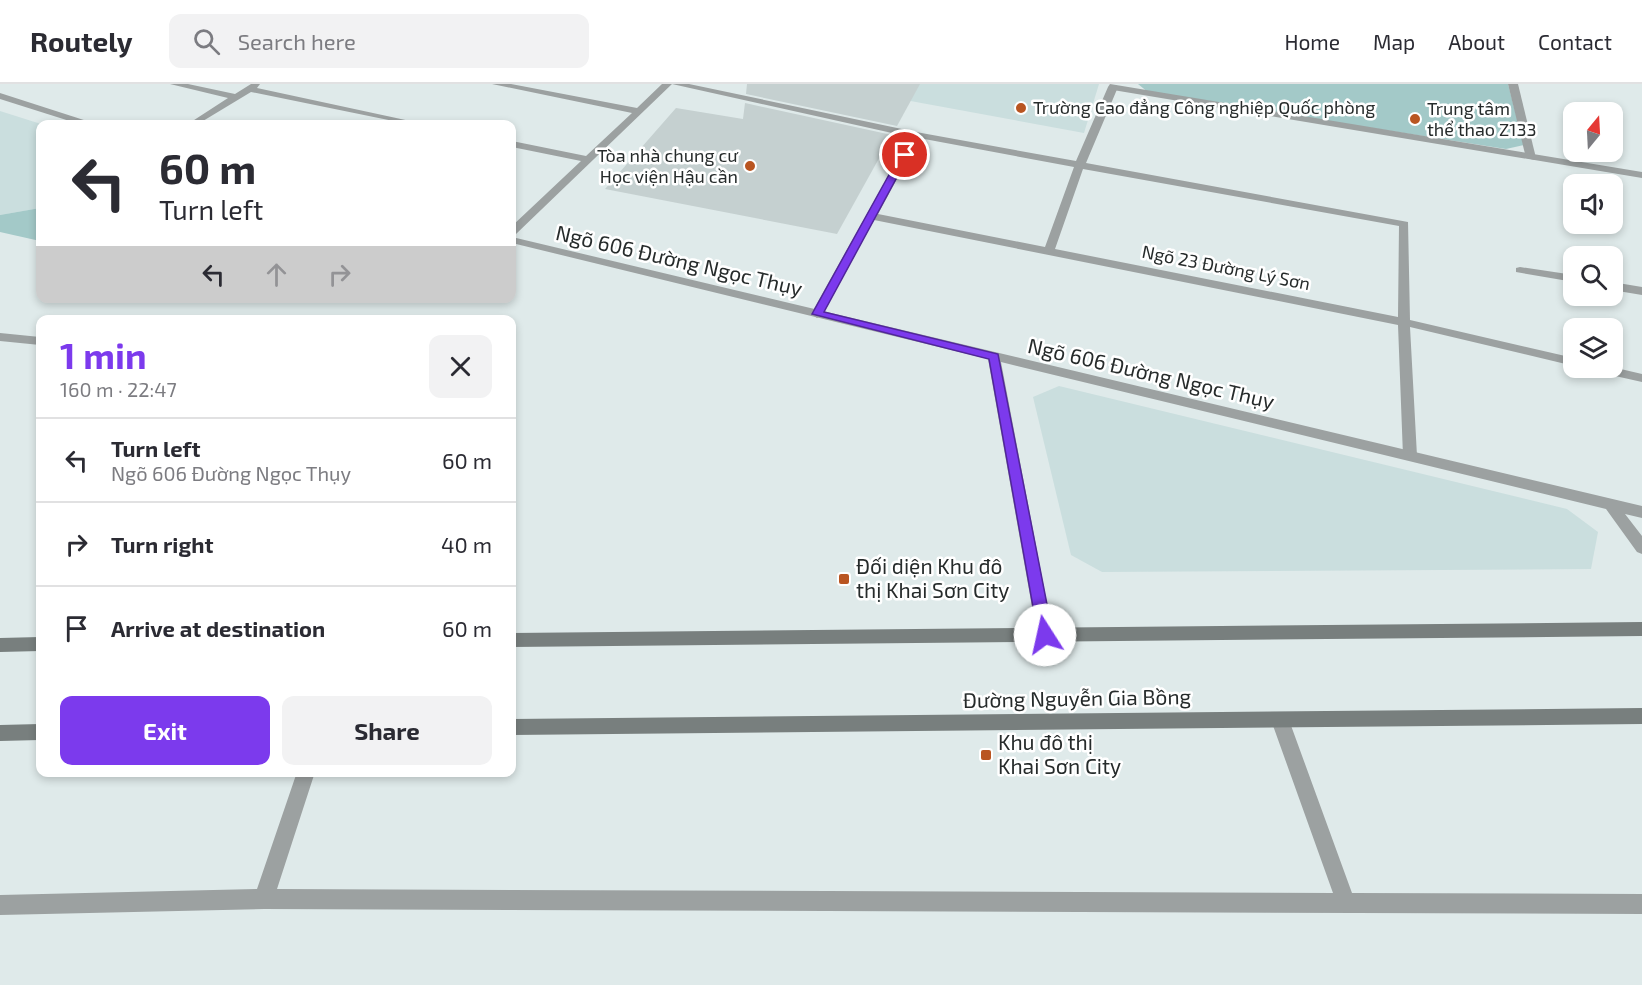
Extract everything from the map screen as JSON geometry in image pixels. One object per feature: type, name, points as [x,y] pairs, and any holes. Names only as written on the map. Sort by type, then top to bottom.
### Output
[{"type":"main road","points":[[516,640],[1642,629]]},
{"type":"main road","points":[[0,645],[36,644]]},
{"type":"main road","name":"Đường Nguyễn Gia Bồng","points":[[516,728],[1642,716]]},
{"type":"main road","points":[[0,733],[36,732]]},
{"type":"street","points":[[175,84],[236,97]]},
{"type":"street","points":[[497,84],[638,111]]},
{"type":"street","points":[[516,228],[667,84]]},
{"type":"street","points":[[676,84],[916,135],[1404,224],[1404,322],[1410,456]]},
{"type":"street","points":[[1513,84],[1531,158]]},
{"type":"street","points":[[1049,251],[1080,164],[1114,86],[1642,175]]},
{"type":"street","points":[[199,120],[254,87],[401,120]]},
{"type":"street","points":[[0,96],[75,120]]},
{"type":"street","points":[[817,314],[916,135]]},
{"type":"street","points":[[516,145],[588,159]]},
{"type":"street","name":"Ngõ 23 Đường Lý Sơn","points":[[871,216],[1404,322],[1563,359]]},
{"type":"street","name":"Ngõ 606 Đường Ngọc Thụy","points":[[516,241],[1642,512]]},
{"type":"street","points":[[1520,270],[1563,277]]},
{"type":"street","points":[[1623,288],[1642,291]]},
{"type":"street","points":[[0,337],[36,341]]},
{"type":"street","points":[[994,356],[1045,635]]},
{"type":"street","points":[[1623,374],[1642,378]]},
{"type":"street","points":[[1611,505],[1642,548]]},
{"type":"street","points":[[1280,720],[1346,903]]},
{"type":"street","points":[[264,899],[304,777]]},
{"type":"street","points":[[0,905],[264,899],[1642,904]]},
{"type":"shaded area","name":"Trường Cao đẳng Công nghiệp Quốc phòng","points":[[818,84],[1099,84],[1084,133]]},
{"type":"shaded area","name":"Trung tâm thể thao Z133","points":[[1138,84],[1508,84],[1524,145],[1506,149],[1149,93]]},
{"type":"shaded area","points":[[0,111],[36,122],[36,209],[0,215]]},
{"type":"shaded area","points":[[36,209],[36,240],[0,232],[0,215]]},
{"type":"shaded area","points":[[1059,386],[1567,509],[1598,532],[1591,569],[1102,572],[1071,555],[1033,397]]},
{"type":"building","points":[[747,84],[920,84],[897,126],[746,94]]},
{"type":"building","name":"Tòa nhà chung cư Học viện Hậu cần","points":[[745,103],[892,135],[837,234],[605,189],[676,108],[743,119]]},
{"type":"place","name":"Trường Cao đẳng Công nghiệp Quốc phòng","points":[[1021,108]]},
{"type":"place","name":"Trung tâm thể thao Z133","points":[[1415,119]]},
{"type":"place","name":"Tòa nhà chung cư Học viện Hậu cần","points":[[750,166]]},
{"type":"place","name":"Đối diện Khu đô thị Khai Sơn City","points":[[844,579]]},
{"type":"place","name":"Khu đô thị Khai Sơn City","points":[[986,755]]},
{"type":"route","points":[[905,155],[817,314],[994,356],[1045,635]]}]
